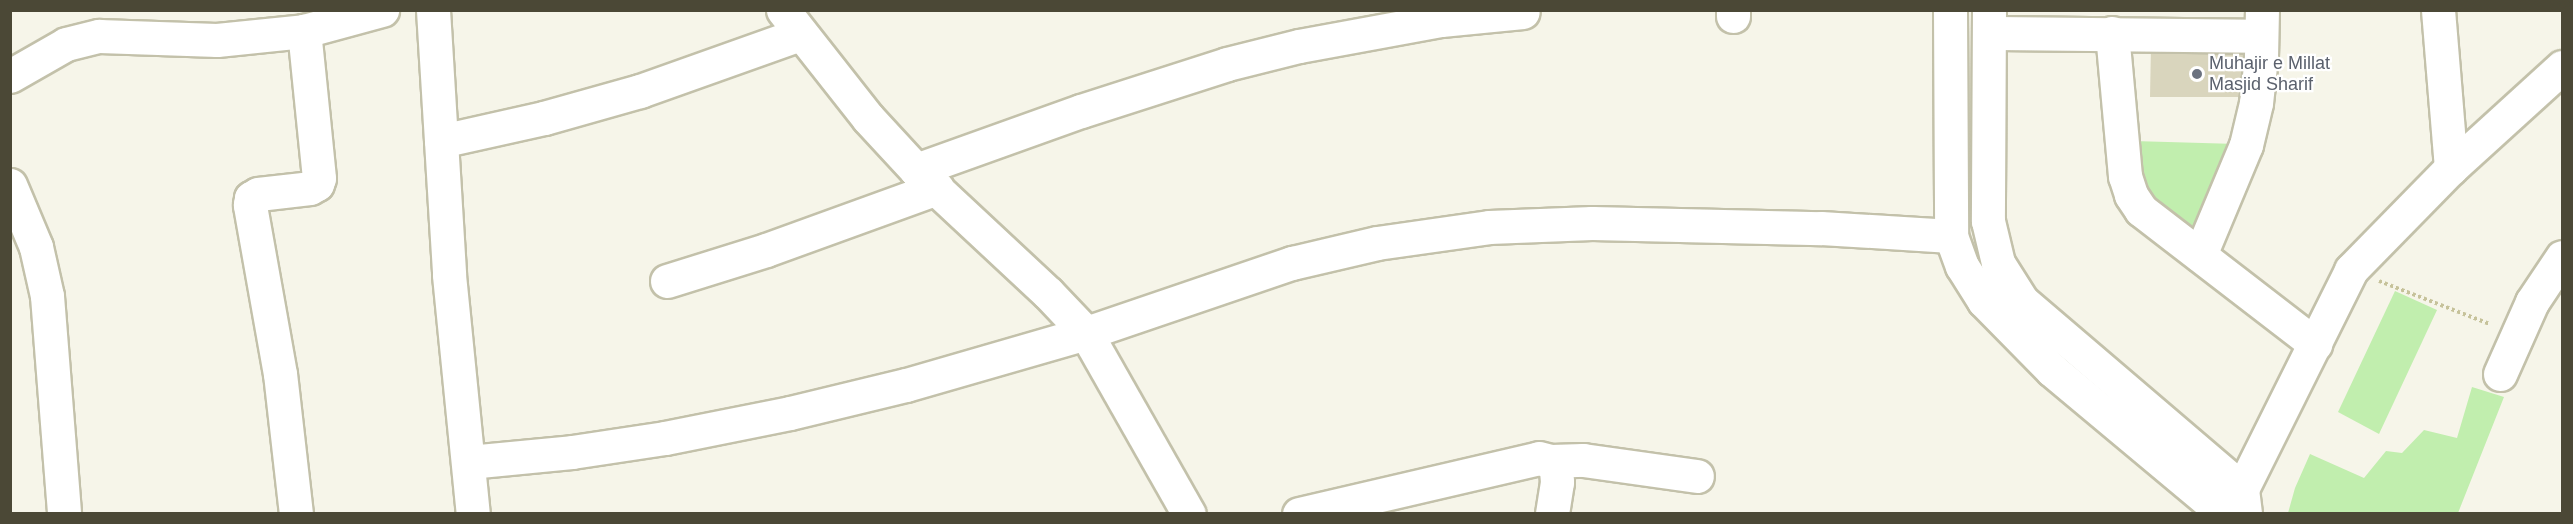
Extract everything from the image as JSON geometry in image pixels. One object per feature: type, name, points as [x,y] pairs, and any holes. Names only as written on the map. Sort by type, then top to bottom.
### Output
[{"type":"street","points":[[10,76],[66,44],[99,36],[217,40],[304,31],[382,10]]},
{"type":"street","points":[[433,10],[449,275],[473,513]]},
{"type":"street","points":[[1950,10],[1951,236],[1962,266],[1984,301],[2052,370],[2222,512],[2238,505],[2351,270],[2451,168],[2562,67]]},
{"type":"street","points":[[2438,10],[2451,168]]},
{"type":"street","points":[[667,281],[777,247],[1081,111],[1227,64],[1299,46],[1408,26],[1523,12]]},
{"type":"street","points":[[441,141],[544,118],[640,91],[791,22],[868,118],[926,179],[1048,293],[1086,333],[1189,513]]},
{"type":"street","points":[[2200,255],[2246,146],[2256,103],[2262,23],[2112,33],[1990,22],[1988,221],[1998,263],[2022,301],[2238,505]]},
{"type":"street","points":[[296,513],[280,374],[250,205],[251,198],[258,194],[310,188],[317,184],[319,178],[304,31]]},
{"type":"street","points":[[2112,33],[2125,176],[2131,195],[2141,210],[2315,344]]},
{"type":"street","points":[[10,185],[36,247],[47,296],[64,513]]},
{"type":"street","points":[[469,462],[572,452],[665,438],[790,413],[906,385],[1086,333],[1292,263],[1377,243],[1489,227],[1592,223],[1821,228],[1951,236]]},
{"type":"street","points":[[2500,374],[2516,333],[2532,302],[2562,257]]},
{"type":"street","points":[[1299,513],[1539,458],[1551,461],[1583,460],[1697,476]]},
{"type":"street","points":[[1551,461],[1556,471],[1557,482],[1552,513]]},
{"type":"path","points":[[2351,270],[2516,333]]},
{"type":"green space","points":[[2133,141],[2237,144],[2198,240],[2139,194]]},
{"type":"green space","points":[[2395,291],[2437,310],[2379,434],[2338,412]]},
{"type":"green space","points":[[2472,387],[2504,397],[2458,513],[2288,513],[2295,488],[2310,454],[2364,478],[2386,451],[2402,453],[2424,430],[2457,438]]},
{"type":"building","name":"Muhajir e Millat Masjid Sharif","points":[[2151,46],[2245,50],[2242,97],[2150,97]]},
{"type":"place","name":"Muhajir e Millat Masjid Sharif","points":[[2197,74]]}]
